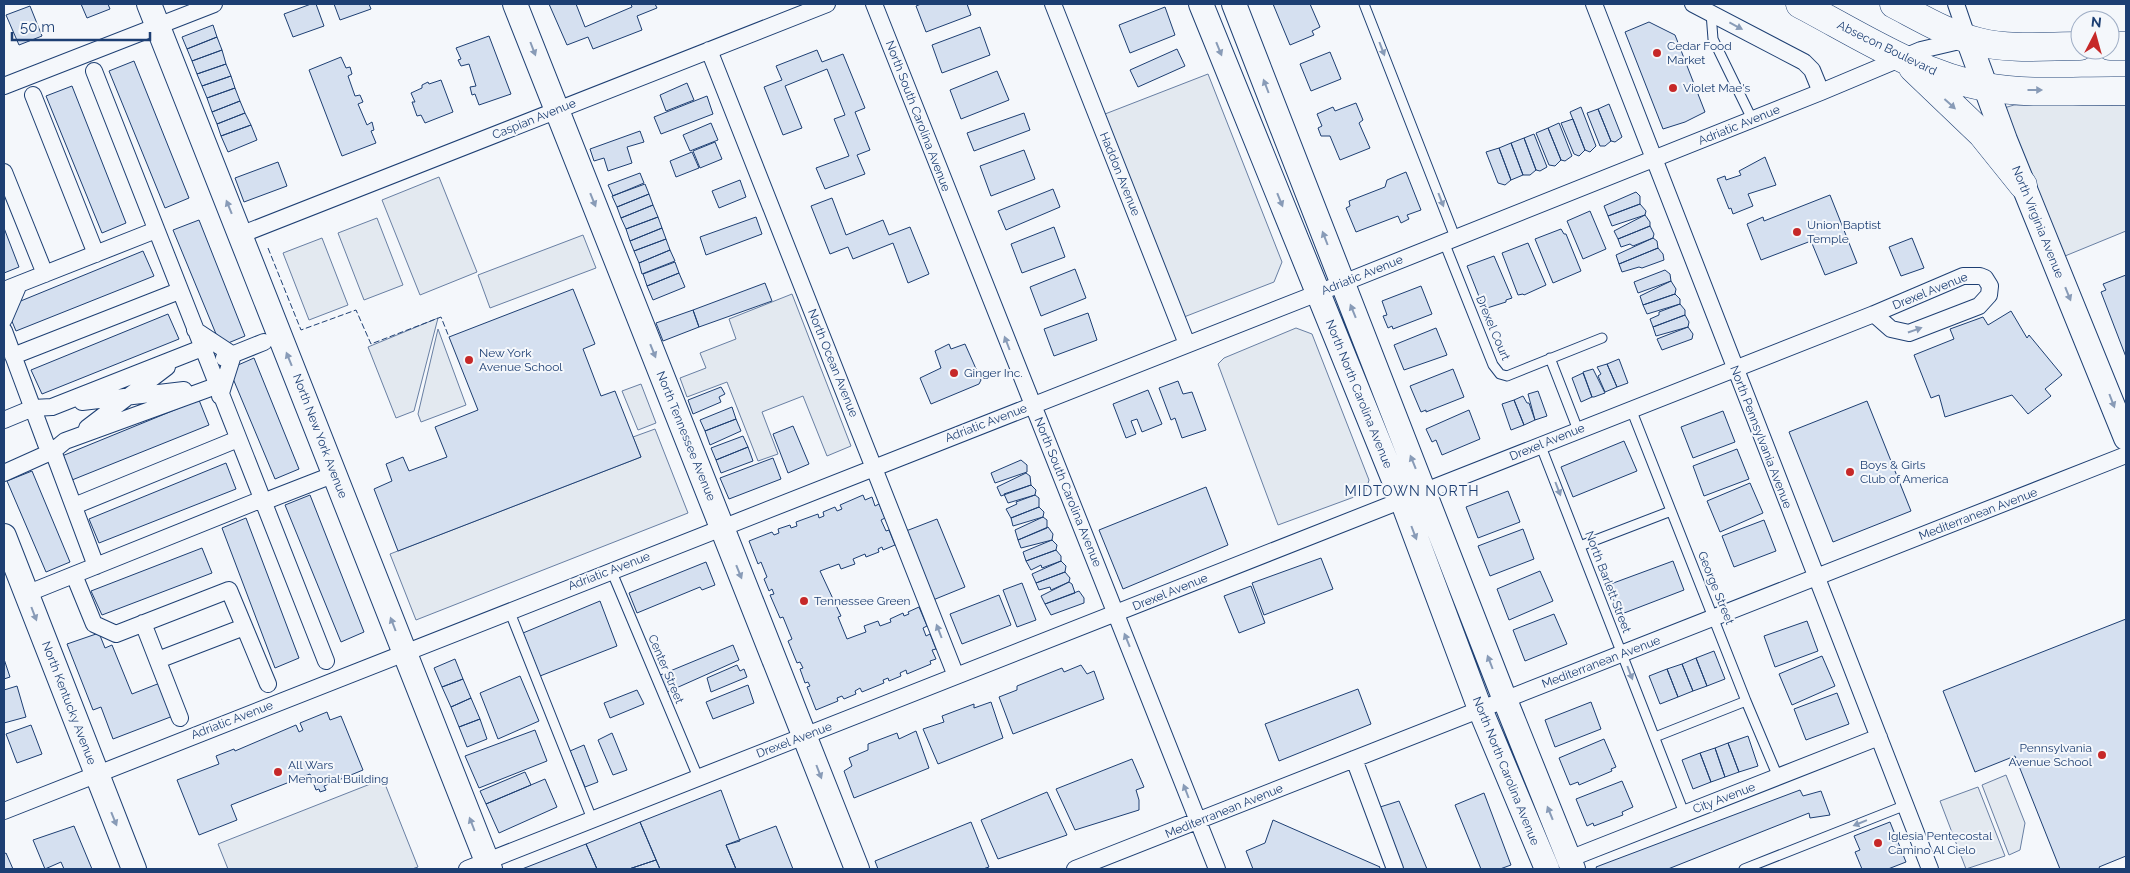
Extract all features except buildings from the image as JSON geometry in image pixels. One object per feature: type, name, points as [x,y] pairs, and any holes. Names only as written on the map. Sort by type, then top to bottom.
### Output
[{"type":"highway","name":"Absecon Boulevard","points":[[1800,4],[1903,58],[1943,75],[1986,87],[2010,90],[2126,90]]},
{"type":"highway","points":[[1894,4],[1944,30],[1968,39],[2002,45],[2070,46]]},
{"type":"highway","points":[[1903,58],[1982,134],[2023,185]]},
{"type":"street","name":"North New York Avenue","points":[[149,4],[404,652],[481,867]]},
{"type":"street","points":[[4,86],[214,4]]},
{"type":"street","name":"North Tennessee Avenue","points":[[515,4],[857,869]]},
{"type":"street","name":"Caspian Avenue","points":[[240,234],[827,4]]},
{"type":"street","name":"North South Carolina Avenue","points":[[874,4],[1217,869]]},
{"type":"street","name":"Haddon Avenue","points":[[1053,4],[1187,344]]},
{"type":"street","name":"North North Carolina Avenue","points":[[1201,4],[1402,500],[1480,709],[1547,869]]},
{"type":"street","name":"North North Carolina Avenue","points":[[1234,4],[1342,283],[1425,490],[1504,700],[1571,864]]},
{"type":"street","name":"North Pennsylvania Avenue","points":[[1594,4],[1906,805],[1929,869]]},
{"type":"street","points":[[1693,4],[1804,62],[1812,70],[1821,92]]},
{"type":"street","name":"North Virginia Avenue","points":[[1956,4],[2023,185],[2126,438]]},
{"type":"street","name":"Adriatic Avenue","points":[[4,811],[509,610],[1318,293],[1903,58],[1938,45],[1968,39]]},
{"type":"street","name":"North Ocean Avenue","points":[[709,50],[875,466],[956,676]]},
{"type":"street","points":[[94,71],[202,348],[216,389],[238,439],[326,661]]},
{"type":"street","points":[[34,94],[96,254]]},
{"type":"street","points":[[4,172],[45,274]]},
{"type":"street","points":[[15,286],[156,230]]},
{"type":"street","points":[[4,319],[15,286],[38,256]]},
{"type":"street","name":"Drexel Avenue","points":[[481,867],[592,819],[1734,367],[1874,314],[1963,276],[1986,278],[1990,286],[1989,295],[1979,306],[1909,333],[1891,329],[1874,314]]},
{"type":"street","points":[[13,356],[180,291]]},
{"type":"street","points":[[195,330],[233,355]]},
{"type":"street","points":[[4,331],[46,444],[53,451],[96,566]]},
{"type":"street","points":[[208,364],[264,342]]},
{"type":"street","points":[[60,404],[202,348]]},
{"type":"street","points":[[73,438],[184,355]]},
{"type":"street","points":[[4,473],[53,451],[65,441],[216,389],[233,355]]},
{"type":"street","points":[[4,420],[33,408],[60,404],[216,389]]},
{"type":"street","points":[[74,506],[238,439]]},
{"type":"street","name":"Mediterranean Avenue","points":[[1084,868],[1480,709],[2126,455]]},
{"type":"street","points":[[36,590],[255,502],[263,502],[335,474]]},
{"type":"street","name":"North Kentucky Avenue","points":[[4,536],[9,567],[134,869]]},
{"type":"street","points":[[74,575],[94,624],[116,634],[229,590],[268,684]]},
{"type":"street","points":[[143,623],[180,718]]},
{"type":"street","points":[[158,660],[244,627]]},
{"type":"street","name":"City Avenue","points":[[1571,864],[1684,813],[1879,737]]},
{"type":"street","points":[[1354,759],[1395,869]]},
{"type":"lane","points":[[1364,4],[1450,240]]},
{"type":"lane","points":[[1711,13],[1713,39],[1752,120]]},
{"type":"lane","name":"Drexel Court","points":[[1450,240],[1493,365],[1500,374],[1507,376],[1602,338]]},
{"type":"lane","points":[[1550,358],[1578,430]]},
{"type":"lane","name":"George Street","points":[[1631,409],[1746,701],[1778,777]]},
{"type":"lane","name":"North Barlett Street","points":[[1540,444],[1684,813]]},
{"type":"lane","points":[[1580,546],[1671,511]]},
{"type":"lane","name":"Center Street","points":[[611,570],[698,777]]},
{"type":"lane","points":[[509,610],[592,819]]},
{"type":"lane","points":[[1655,736],[1746,701]]},
{"type":"lane","points":[[1746,869],[1906,805]]},
{"type":"shaded area","points":[[1208,74],[1282,262],[1274,282],[1184,317],[1105,114]]},
{"type":"shaded area","points":[[2014,105],[2126,105],[2126,231],[2065,256],[2004,108]]},
{"type":"shaded area","points":[[439,177],[477,272],[420,295],[382,200]]},
{"type":"shaded area","points":[[377,218],[403,285],[364,300],[338,233]]},
{"type":"shaded area","points":[[583,235],[596,268],[490,308],[478,275]]},
{"type":"shaded area","points":[[322,238],[348,305],[309,320],[283,253]]},
{"type":"shaded area","points":[[792,294],[851,446],[827,456],[803,396],[762,412],[778,454],[758,461],[727,382],[687,397],[680,378],[706,368],[700,353],[736,339],[729,319]]},
{"type":"shaded area","points":[[438,318],[414,411],[396,418],[368,347]]},
{"type":"shaded area","points":[[1296,328],[1312,334],[1369,480],[1365,493],[1278,525],[1218,364],[1224,358]]},
{"type":"shaded area","points":[[438,329],[466,405],[421,422],[418,414]]},
{"type":"shaded area","points":[[641,384],[656,423],[638,430],[622,391]]},
{"type":"shaded area","points":[[655,429],[688,513],[416,620],[390,554],[641,457],[633,437]]},
{"type":"shaded area","points":[[2006,775],[2025,823],[2020,850],[2009,855],[1982,785]]},
{"type":"shaded area","points":[[383,779],[418,867],[412,869],[228,869],[218,844]]},
{"type":"shaded area","points":[[1978,787],[2005,856],[1966,869],[1940,801]]},
{"type":"fence","points":[[268,248],[301,330],[356,310],[371,344],[441,317],[449,337]]},
{"type":"place","name":"Cedar Food Market","points":[[1657,53]]},
{"type":"place","name":"Violet Mae's","points":[[1673,88]]},
{"type":"place","name":"Union Baptist Temple","points":[[1797,232]]},
{"type":"place","name":"New York Avenue School","points":[[469,360]]},
{"type":"place","name":"Ginger Inc.","points":[[954,373]]},
{"type":"place","name":"Boys & Girls Club of America","points":[[1850,472]]},
{"type":"place","name":"Tennessee Green","points":[[804,601]]},
{"type":"place","name":"Pennsylvania Avenue School","points":[[2102,755]]},
{"type":"place","name":"All Wars Memorial Building","points":[[278,772]]},
{"type":"place","name":"Iglesia Pentecostal Camino Al Cielo","points":[[1878,843]]},
{"type":"district","name":"MIDTOWN NORTH","points":[[1412,491]]}]
